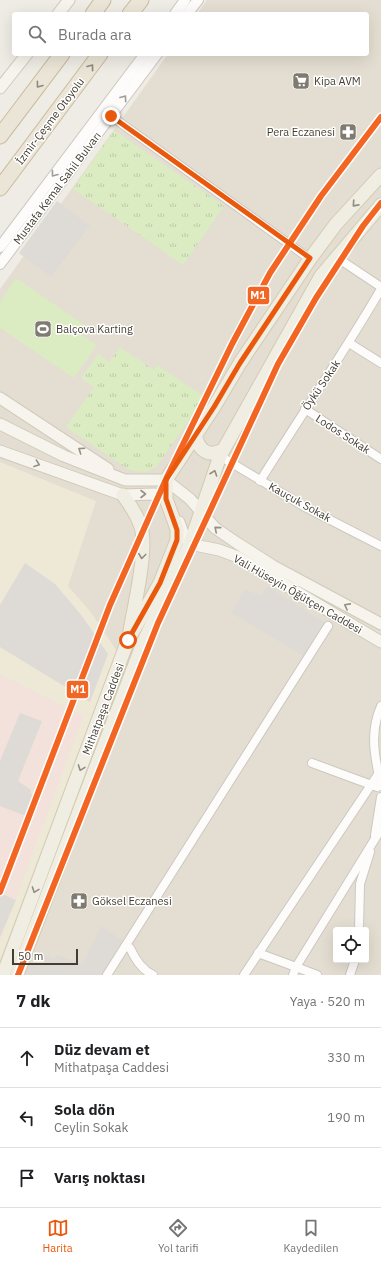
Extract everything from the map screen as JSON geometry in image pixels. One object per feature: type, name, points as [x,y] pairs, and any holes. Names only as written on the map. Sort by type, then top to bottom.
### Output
[{"type":"highway","points":[[95,12],[104,0]]},
{"type":"highway","points":[[132,12],[141,0]]},
{"type":"highway","points":[[0,136],[60,56]]},
{"type":"highway","name":"İzmir-Çeşme Otoyolu","points":[[0,188],[99,56]]},
{"type":"main road","points":[[60,12],[69,0]]},
{"type":"main road","points":[[0,88],[25,56]]},
{"type":"main road","points":[[0,424],[64,456],[125,480],[138,482],[156,479],[166,480],[214,407],[240,363],[310,258],[336,224],[381,175]]},
{"type":"main road","name":"Mithatpaşa Caddesi","points":[[17,975],[143,643],[190,544],[200,510],[221,453],[321,276],[381,205]]},
{"type":"main road","points":[[0,398],[125,480]]},
{"type":"main road","points":[[196,434],[197,441],[204,451],[212,454],[221,453]]},
{"type":"main road","points":[[0,451],[121,494],[155,494],[166,499],[184,536],[190,544]]},
{"type":"main road","points":[[64,456],[121,494],[135,512],[142,528],[143,544],[128,640],[143,643]]},
{"type":"main road","name":"Mithatpaşa Caddesi","points":[[3,975],[128,640],[160,583],[177,540],[177,530],[166,499],[166,480]]},
{"type":"main road","name":"Vali Hüseyin Öğütçen Caddesi","points":[[166,480],[190,499],[215,528],[237,543],[273,566],[381,624]]},
{"type":"main road","name":"Vali Hüseyin Öğütçen Caddesi","points":[[190,544],[219,550],[238,557],[381,642]]},
{"type":"street","points":[[176,12],[185,0]]},
{"type":"street","points":[[189,12],[198,0]]},
{"type":"street","name":"Mustafa Kemal Sahil Bulvarı","points":[[0,247],[143,56]]},
{"type":"street","name":"Mustafa Kemal Sahil Bulvarı","points":[[0,264],[156,56]]},
{"type":"street","points":[[111,116],[310,258]]},
{"type":"street","points":[[336,257],[381,288]]},
{"type":"street","name":"Öykü Sokak","points":[[260,481],[305,409],[349,343],[381,288]]},
{"type":"street","points":[[349,343],[381,363]]},
{"type":"street","name":"Lodos Sokak","points":[[305,409],[381,459]]},
{"type":"street","name":"Kauçuk Sokak","points":[[221,453],[260,481],[381,546]]},
{"type":"street","points":[[107,975],[328,626]]},
{"type":"street","points":[[381,706],[375,718],[373,750],[380,772],[381,786]]},
{"type":"street","points":[[312,763],[381,789]]},
{"type":"street","points":[[244,975],[380,772]]},
{"type":"street","points":[[359,927],[360,884],[373,842],[381,797]]},
{"type":"street","points":[[293,975],[296,967],[381,829]]},
{"type":"street","points":[[125,947],[130,948],[135,959],[148,973],[153,975]]},
{"type":"street","points":[[258,953],[317,975]]},
{"type":"street","points":[[350,975],[354,963]]},
{"type":"shaded area","points":[[207,0],[381,0],[381,975],[0,975],[0,289],[167,56],[369,56],[369,12],[198,12]]},
{"type":"shaded area","points":[[57,201],[90,226],[51,277],[19,253]]},
{"type":"shaded area","points":[[0,462],[96,501],[68,586],[90,611],[117,651],[0,961]]},
{"type":"shaded area","points":[[25,563],[55,584],[82,616],[108,654],[90,702],[0,647],[0,605]]},
{"type":"shaded area","points":[[267,586],[325,623],[305,657],[231,613],[245,589],[261,596]]},
{"type":"shaded area","points":[[0,674],[83,716],[0,942]]},
{"type":"shaded area","points":[[20,713],[42,721],[18,781],[31,790],[30,793],[34,794],[26,816],[0,806],[0,761]]},
{"type":"shaded area","points":[[0,893],[16,900],[0,937]]},
{"type":"shaded area","points":[[101,926],[126,943],[103,975],[29,975],[22,971],[27,960],[42,966],[47,955],[54,959],[57,955],[83,964]]},
{"type":"green space","points":[[114,130],[224,206],[183,265],[73,189]]},
{"type":"green space","name":"Balçova Karting","points":[[16,278],[83,324],[85,331],[82,335],[97,345],[74,378],[0,328],[0,302]]},
{"type":"green space","points":[[120,347],[154,370],[157,365],[205,397],[156,467],[146,472],[129,470],[66,427],[94,387],[81,378],[98,354],[109,362]]},
{"type":"transit line","name":"M1","points":[[0,892],[110,605],[167,477],[232,344],[270,273],[321,196],[381,117]]},
{"type":"transit line","name":"M1","points":[[18,975],[158,623],[278,364],[316,298],[363,226],[381,203]]},
{"type":"place","name":"Kipa AVM","points":[[301,81]]},
{"type":"place","name":"Pera Eczanesi","points":[[348,132]]},
{"type":"place","name":"Balçova Karting","points":[[43,329]]},
{"type":"place","name":"Göksel Eczanesi","points":[[79,901]]},
{"type":"route","points":[[111,116],[310,258],[293,285],[271,315],[214,407],[166,480],[166,499],[177,530],[177,540],[174,551],[160,583],[128,640]]}]
